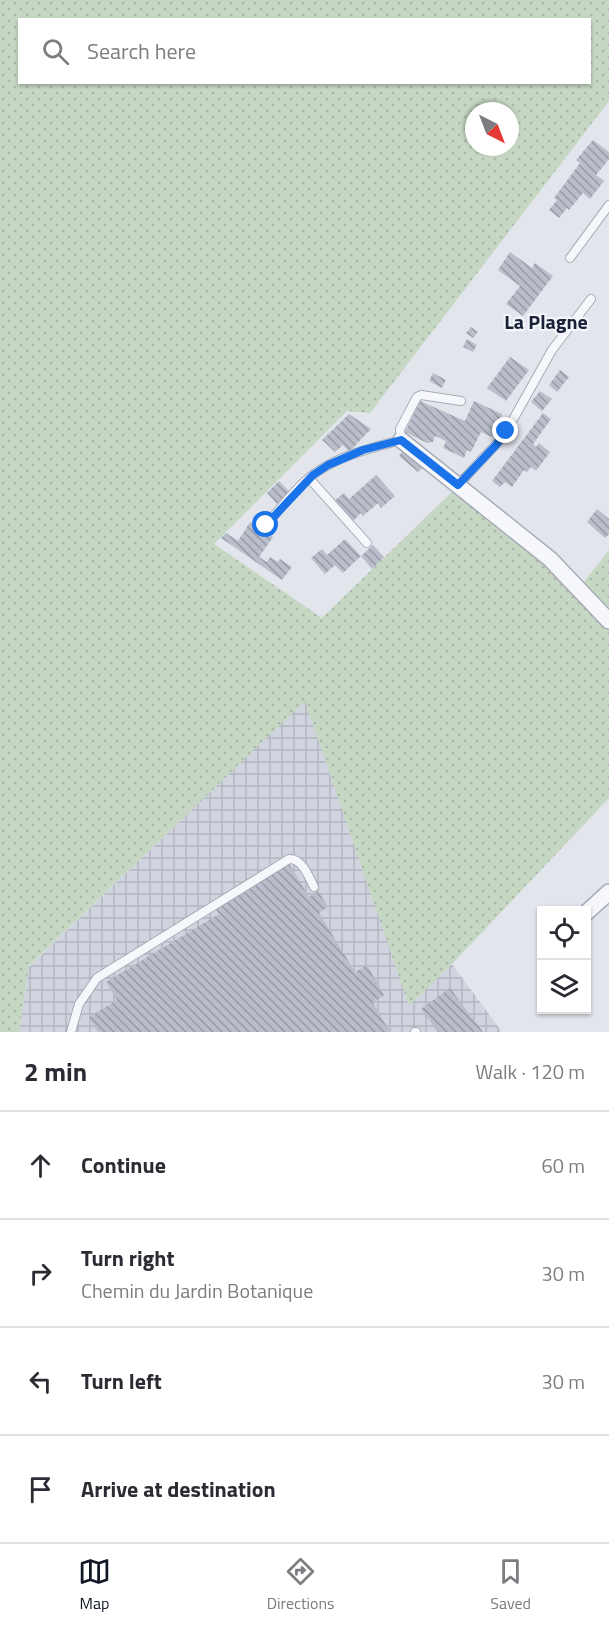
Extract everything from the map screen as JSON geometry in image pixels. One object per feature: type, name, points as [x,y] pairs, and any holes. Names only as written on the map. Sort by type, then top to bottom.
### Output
[{"type":"street","points":[[401,440],[550,559],[609,621]]},
{"type":"street","points":[[591,908],[609,892]]},
{"type":"lane","points":[[570,258],[609,205]]},
{"type":"lane","points":[[458,485],[501,439],[548,358],[591,299]]},
{"type":"lane","points":[[266,525],[309,478],[328,465],[342,458],[401,440],[400,429],[417,397],[421,395],[461,400]]},
{"type":"lane","points":[[309,478],[367,543]]},
{"type":"lane","points":[[71,1032],[79,1004],[88,988],[105,972],[289,859],[294,858],[300,863],[314,887]]},
{"type":"shaded area","points":[[305,700],[409,1005],[452,964],[502,1032],[19,1032],[29,967]]},
{"type":"green space","points":[[0,0],[609,0],[609,101],[370,413],[347,411],[214,544],[322,618],[455,489],[584,582],[609,550],[609,798],[452,964],[409,1006],[305,701],[29,966],[19,1032],[0,1032]]},
{"type":"building","points":[[593,140],[609,152],[609,159],[596,175],[604,181],[590,199],[583,193],[559,218],[549,210],[557,200],[554,198],[580,163],[576,160]]},
{"type":"building","points":[[510,252],[532,268],[535,263],[553,276],[523,316],[506,304],[520,286],[498,270]]},
{"type":"building","points":[[471,327],[478,332],[473,338],[466,333]]},
{"type":"building","points":[[467,339],[477,345],[473,352],[463,347]]},
{"type":"building","points":[[510,357],[529,370],[506,401],[487,388]]},
{"type":"building","points":[[560,370],[569,377],[557,392],[549,385]]},
{"type":"building","points":[[433,373],[446,380],[442,388],[429,381]]},
{"type":"building","points":[[540,391],[552,399],[542,411],[531,402]]},
{"type":"building","points":[[420,401],[465,421],[474,401],[502,414],[492,437],[481,432],[471,452],[467,450],[464,458],[443,448],[446,441],[435,436],[433,442],[427,443],[405,432]]},
{"type":"building","points":[[543,413],[551,419],[533,444],[536,447],[539,443],[550,452],[536,471],[531,467],[527,472],[524,470],[512,487],[505,482],[500,487],[492,481]]},
{"type":"building","points":[[349,414],[371,429],[349,452],[343,445],[335,452],[322,440]]},
{"type":"building","points":[[403,451],[424,466],[418,472],[399,456]]},
{"type":"building","points":[[376,475],[395,496],[381,508],[378,503],[363,516],[361,513],[353,521],[334,501],[344,493],[349,499]]},
{"type":"building","points":[[279,481],[289,491],[277,504],[267,493]]},
{"type":"building","points":[[597,509],[609,519],[609,534],[605,538],[587,522]]},
{"type":"building","points":[[250,522],[273,537],[259,557],[267,562],[270,557],[278,562],[280,559],[292,567],[282,580],[221,538],[226,533],[238,541]]},
{"type":"building","points":[[345,539],[361,556],[343,573],[335,565],[325,574],[311,558],[322,549],[327,555]]},
{"type":"building","points":[[373,545],[384,557],[372,569],[361,556]]},
{"type":"building","points":[[288,862],[309,897],[318,891],[328,907],[319,913],[355,972],[367,965],[384,995],[373,1003],[390,1032],[98,1032],[89,1017],[117,1000],[106,982],[219,914],[214,907]]},
{"type":"building","points":[[450,988],[483,1032],[438,1032],[421,1009]]},
{"type":"district","name":"La Plagne","points":[[546,321]]},
{"type":"route","points":[[266,525],[313,475],[342,458],[401,440],[458,485],[496,445],[506,431]]}]
